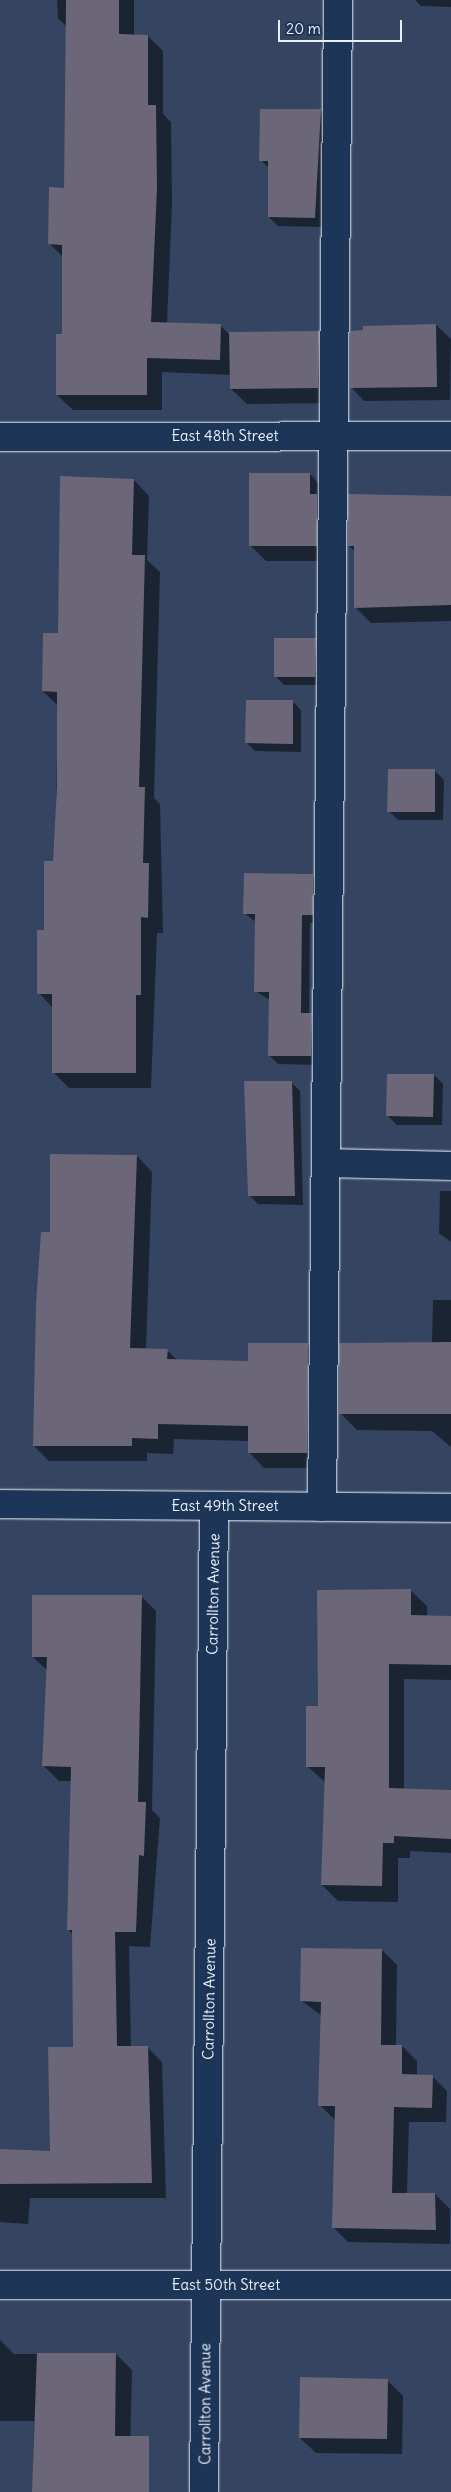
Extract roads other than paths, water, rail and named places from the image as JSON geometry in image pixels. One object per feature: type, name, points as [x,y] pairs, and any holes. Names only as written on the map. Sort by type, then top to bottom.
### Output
[{"type":"street","points":[[322,1507],[328,1163],[338,0]]},
{"type":"street","name":"East 48th Street","points":[[0,437],[451,436]]},
{"type":"street","points":[[328,1163],[451,1166]]},
{"type":"street","name":"East 49th Street","points":[[0,1504],[451,1508]]},
{"type":"street","name":"Carrollton Avenue","points":[[204,2492],[214,1506]]},
{"type":"street","name":"East 50th Street","points":[[0,2285],[451,2285]]}]
